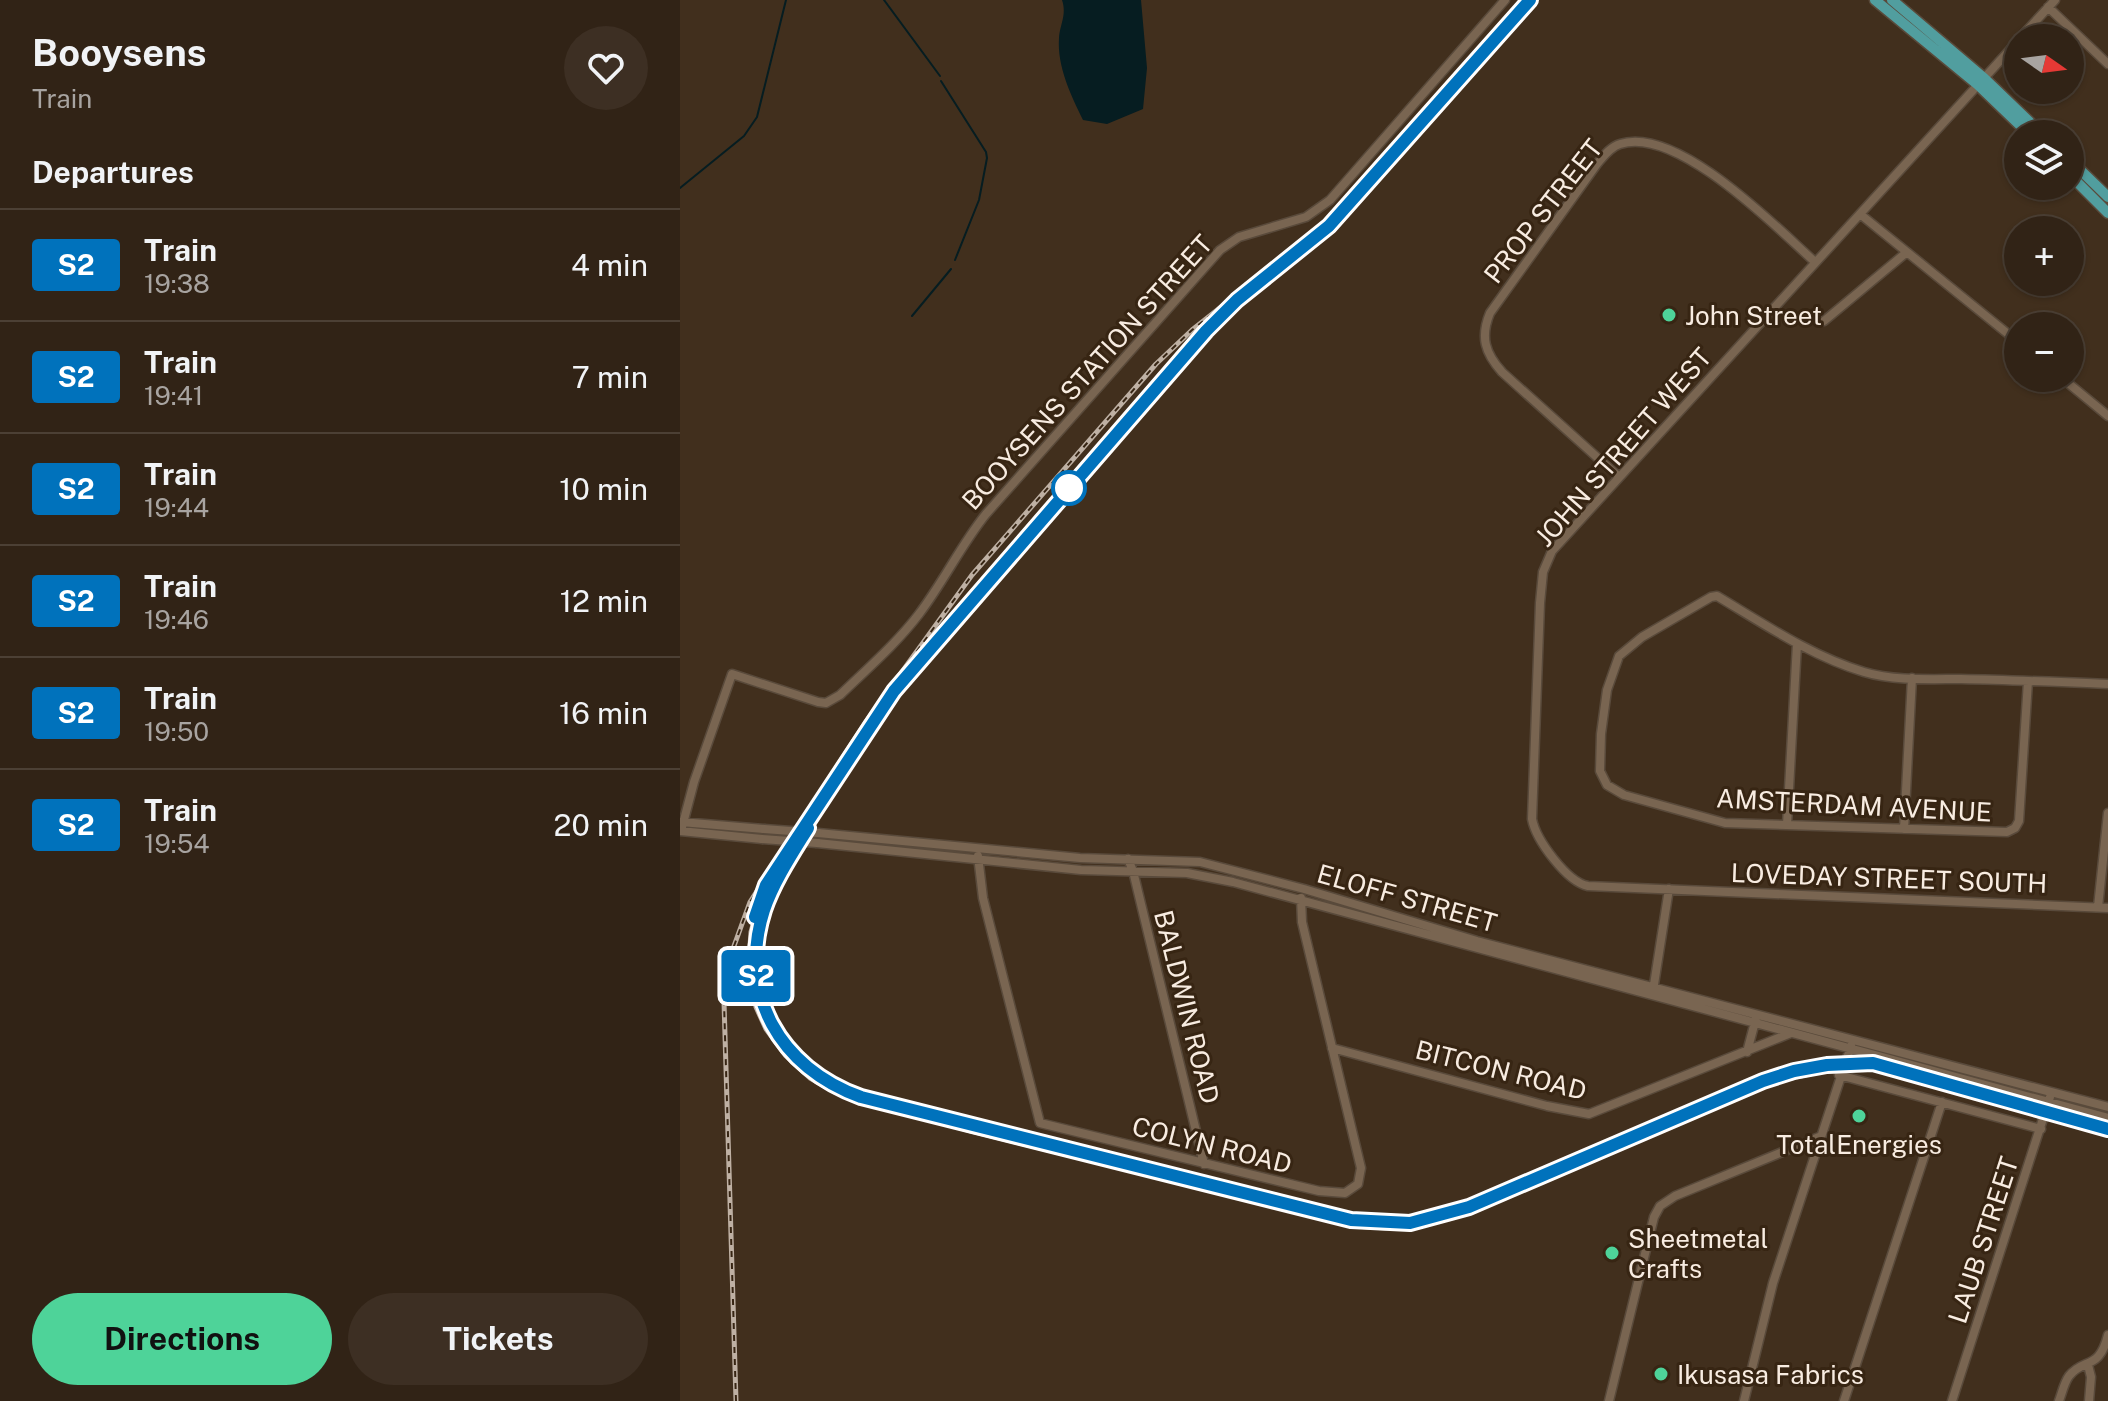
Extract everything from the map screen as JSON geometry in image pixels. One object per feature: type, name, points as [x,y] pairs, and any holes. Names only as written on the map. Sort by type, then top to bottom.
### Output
[{"type":"main road","points":[[1875,0],[1981,82],[2016,120]]},
{"type":"main road","points":[[1892,0],[2026,120]]},
{"type":"main road","points":[[2084,174],[2108,197]]},
{"type":"main road","points":[[2084,189],[2108,213]]},
{"type":"street","name":"BOOYSENS STATION STREET","points":[[681,827],[732,674],[818,702],[826,703],[840,695],[912,622],[986,514],[1220,250],[1239,237],[1306,217],[1330,200],[1505,0]]},
{"type":"street","name":"JOHN STREET WEST","points":[[2033,24],[2052,4]]},
{"type":"street","points":[[2052,4],[2108,64]]},
{"type":"street","name":"JOHN STREET WEST","points":[[1669,889],[1596,887],[1575,882],[1537,834],[1532,819],[1543,572],[1552,551],[2004,56]]},
{"type":"street","name":"PROP STREET","points":[[1619,477],[1502,372],[1491,360],[1484,337],[1490,313],[1597,164],[1620,144],[1635,142],[1685,157],[1720,178],[1815,262]]},
{"type":"street","points":[[1860,214],[2004,331]]},
{"type":"street","points":[[1824,321],[1907,252]]},
{"type":"street","points":[[2079,392],[2108,416]]},
{"type":"street","name":"AMSTERDAM AVENUE","points":[[1797,644],[1717,596],[1704,599],[1627,647],[1619,656],[1603,710],[1600,771],[1607,785],[1624,795],[1725,823],[2007,832],[2015,828],[2019,821],[2028,681]]},
{"type":"street","points":[[1787,825],[1797,644],[1866,672],[1912,678],[2108,684]]},
{"type":"street","points":[[1904,829],[1912,678]]},
{"type":"street","points":[[2103,908],[2108,813]]},
{"type":"street","name":"ELOFF STREET","points":[[681,827],[818,833],[868,843],[1050,866],[1205,876],[1408,925],[1756,1019],[1851,1038],[2108,1118]]},
{"type":"street","name":"ELOFF STREET","points":[[681,827],[762,839],[817,843],[983,847],[1200,862],[1304,889],[1408,925]]},
{"type":"street","points":[[982,858],[983,847]]},
{"type":"street","points":[[1050,866],[1051,854]]},
{"type":"street","name":"COLYN ROAD","points":[[982,858],[980,876],[989,920],[1040,1123],[1334,1194],[1353,1190],[1358,1184],[1361,1168],[1332,1048]]},
{"type":"street","name":"BALDWIN ROAD","points":[[1128,859],[1204,1164]]},
{"type":"street","points":[[1304,889],[1302,922],[1332,1048]]},
{"type":"street","points":[[1653,990],[1669,889]]},
{"type":"street","name":"LOVEDAY STREET SOUTH","points":[[1669,889],[2103,908]]},
{"type":"street","points":[[1747,1052],[1756,1019]]},
{"type":"street","name":"ELOFF STREET","points":[[1756,1019],[1792,1033],[1848,1048],[2052,1091],[2108,1107]]},
{"type":"street","name":"BITCON ROAD","points":[[1332,1048],[1547,1106],[1589,1114],[1792,1033]]},
{"type":"street","points":[[1744,1401],[1773,1283],[1851,1038]]},
{"type":"street","points":[[1840,1077],[2041,1129]]},
{"type":"street","name":"LAUB STREET","points":[[1952,1401],[2052,1091]]},
{"type":"street","points":[[1844,1401],[1942,1102]]},
{"type":"street","points":[[1609,1401],[1654,1217],[1660,1206],[1675,1196],[1819,1137]]},
{"type":"street","points":[[2059,1401],[2072,1373],[2088,1365],[2101,1353],[2108,1335]]},
{"type":"street","points":[[2088,1365],[2091,1377],[2089,1401]]},
{"type":"water","points":[[1062,0],[1141,0],[1147,68],[1143,109],[1107,124],[1083,120],[1060,60]]},
{"type":"waterway","points":[[680,188],[744,136],[757,117],[786,0]]},
{"type":"waterway","points":[[884,0],[940,76]]},
{"type":"waterway","points":[[941,81],[987,158],[979,200],[955,260]]},
{"type":"waterway","points":[[912,316],[951,269]]},
{"type":"railway","points":[[736,1401],[724,1002],[730,957],[750,902],[865,723],[972,575],[1156,364],[1192,330],[1327,223],[1524,0]]},
{"type":"railway","points":[[941,635],[1212,325]]},
{"type":"railway","points":[[910,678],[951,629]]},
{"type":"railway","points":[[762,916],[786,866]]},
{"type":"railway","points":[[760,900],[751,932],[749,960],[756,1007],[766,1029],[786,1056],[810,1078],[835,1092],[971,1131],[1357,1226],[1415,1226],[1470,1212],[1769,1083],[1828,1070]]},
{"type":"train","name":"S2","points":[[1530,0],[1329,226],[1237,300],[1206,331],[894,691],[846,760],[766,885],[760,900],[755,917],[776,877],[808,828],[775,885],[758,932],[756,971],[759,991],[774,1028],[790,1051],[812,1072],[861,1097],[1351,1220],[1391,1224],[1448,1215],[1763,1081],[1827,1065],[1873,1063],[2108,1129]]},
{"type":"place","name":"John Street","points":[[1669,315]]},
{"type":"place","name":"TotalEnergies","points":[[1859,1116]]},
{"type":"place","name":"Sheetmetal Crafts","points":[[1612,1253]]},
{"type":"place","name":"Ikusasa Fabrics","points":[[1661,1374]]}]
